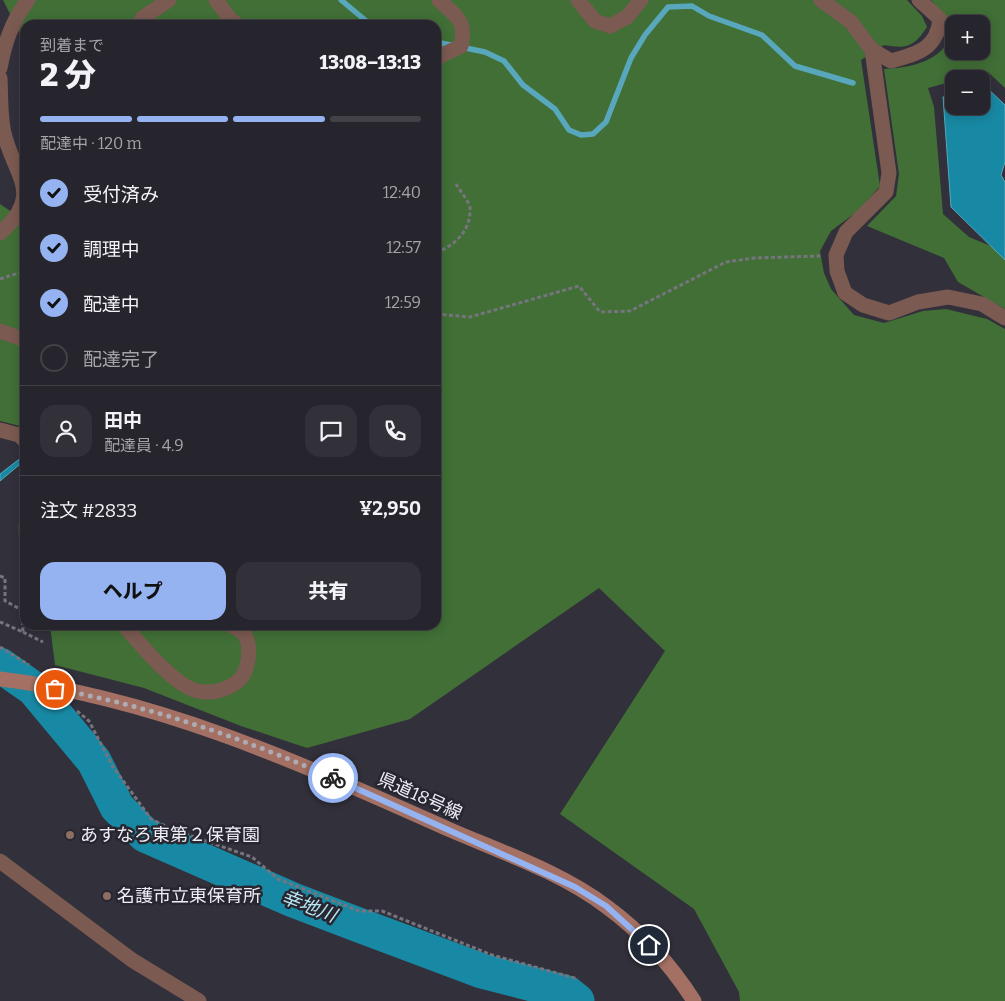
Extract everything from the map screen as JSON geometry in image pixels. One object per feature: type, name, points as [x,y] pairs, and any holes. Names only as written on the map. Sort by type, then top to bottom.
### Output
[{"type":"main road","name":"県道18号線","points":[[0,679],[116,702],[216,732],[311,768],[546,872],[592,897],[636,931],[662,958],[694,1001]]},
{"type":"street","points":[[0,68],[6,40],[18,14],[28,0]]},
{"type":"street","points":[[141,20],[169,0]]},
{"type":"street","points":[[216,0],[231,20]]},
{"type":"street","points":[[439,0],[461,20],[464,35],[461,46],[441,56]]},
{"type":"street","points":[[578,0],[595,21],[610,26],[627,17],[642,0]]},
{"type":"street","points":[[821,0],[851,22],[872,50],[892,61],[912,56],[931,44],[938,34],[940,19],[919,0]]},
{"type":"street","points":[[872,50],[889,173],[886,192],[846,232],[836,255],[837,270],[845,293],[863,304],[889,313],[918,302],[948,296],[982,304],[1005,318]]},
{"type":"street","points":[[0,78],[3,132],[20,173]]},
{"type":"street","points":[[0,233],[20,210]]},
{"type":"street","points":[[0,330],[20,338]]},
{"type":"street","points":[[0,430],[20,436]]},
{"type":"street","points":[[128,630],[175,678],[196,691],[218,692],[239,681],[248,660],[250,644],[241,630]]},
{"type":"street","points":[[0,861],[132,960],[200,1001]]},
{"type":"path","points":[[441,251],[452,246],[467,228],[470,207],[456,184]]},
{"type":"path","points":[[441,314],[470,317],[579,286],[600,312],[630,311],[726,262],[754,258],[836,255]]},
{"type":"path","points":[[0,279],[20,273]]},
{"type":"path","points":[[0,576],[5,578],[5,601],[20,609]]},
{"type":"path","points":[[0,622],[43,642]]},
{"type":"path","points":[[0,647],[35,669]]},
{"type":"path","points":[[75,708],[89,722],[113,767],[151,819],[174,830],[252,857],[278,879],[359,911],[382,911],[492,955],[578,979]]},
{"type":"green space","points":[[3,0],[907,0],[922,16],[927,27],[922,34],[914,43],[899,47],[884,45],[861,60],[880,186],[859,210],[831,231],[820,251],[824,273],[831,289],[854,315],[884,323],[923,311],[946,309],[987,319],[1005,329],[1005,1001],[740,1001],[739,992],[694,909],[560,814],[665,651],[599,588],[410,719],[307,748],[241,726],[144,688],[55,665],[51,630],[441,630],[441,20],[20,20],[20,34]]},
{"type":"green space","points":[[931,0],[1005,0],[1005,88],[990,74],[990,70],[945,70],[945,83],[928,88],[934,107],[943,214],[969,237],[1005,252],[1005,309],[958,282],[944,258],[867,226],[896,196],[899,174],[884,69],[918,64],[933,57],[945,45],[945,60],[990,60],[990,15],[945,15],[945,18]]},
{"type":"green space","points":[[0,204],[20,218],[20,426],[0,421]]},
{"type":"green space","points":[[20,516],[20,540],[19,532]]},
{"type":"water","points":[[990,91],[1005,105],[1005,162],[1001,175],[1005,182],[1005,260],[951,207],[943,97],[945,96],[945,115],[990,115]]},
{"type":"water","points":[[20,459],[20,464],[0,481],[0,474]]},
{"type":"waterway","points":[[341,0],[365,20]]},
{"type":"waterway","points":[[441,43],[485,52],[504,61],[523,85],[555,109],[569,130],[581,135],[593,134],[606,122],[631,58],[645,35],[668,7],[692,6],[709,16],[762,35],[795,66],[853,83]]},
{"type":"waterway","name":"幸地川","points":[[0,665],[34,689],[94,761],[117,807],[145,835],[293,900],[482,971],[567,993],[577,1001]]},
{"type":"way so far","points":[[55,689],[161,714],[224,735],[333,778]]},
{"type":"place","name":"あすなろ東第２保育園","points":[[70,835]]},
{"type":"place","name":"名護市立東保育所","points":[[107,896]]},
{"type":"route","points":[[333,778],[546,872],[575,887],[606,906],[636,931],[649,945]]}]
